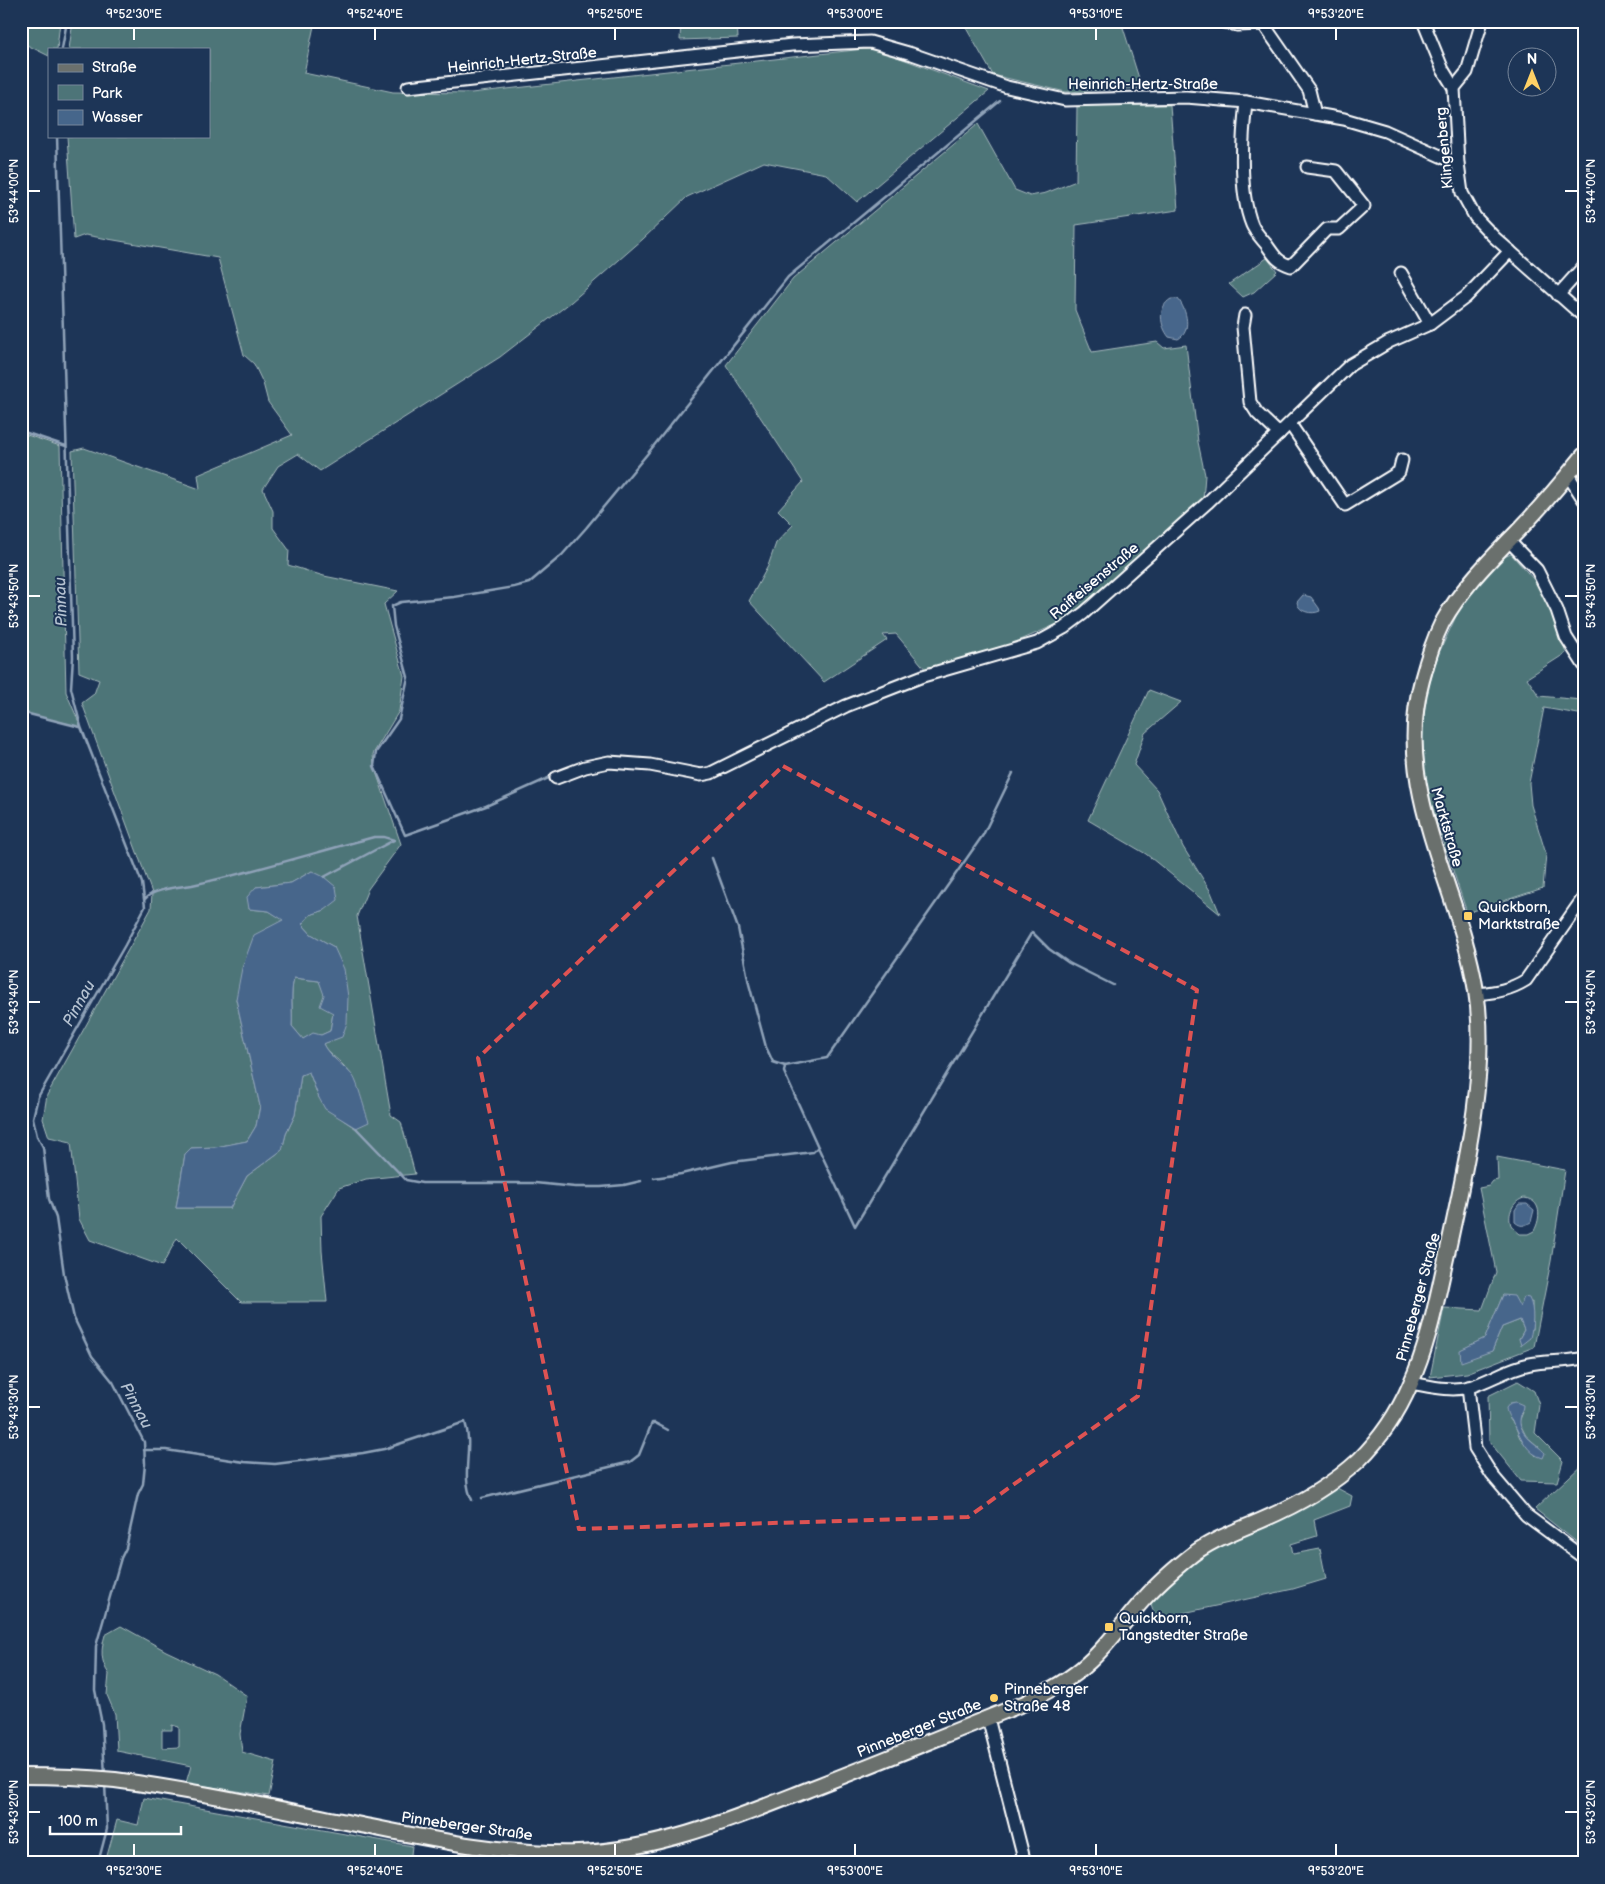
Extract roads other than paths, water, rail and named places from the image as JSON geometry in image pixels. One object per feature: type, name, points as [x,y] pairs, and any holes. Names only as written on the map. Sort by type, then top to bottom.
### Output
[{"type":"main road","name":"Marktstraße","points":[[1477,994],[1471,962],[1424,813],[1418,784],[1415,754],[1416,719],[1421,684],[1434,642],[1443,622],[1473,578],[1568,476],[1584,455]]},
{"type":"main road","name":"Pinneberger Straße","points":[[21,1776],[115,1780],[178,1790],[422,1838],[539,1853],[578,1853],[646,1845],[711,1828],[1025,1703],[1061,1685],[1089,1662],[1166,1576],[1194,1553],[1227,1535],[1296,1504],[1332,1482],[1359,1460],[1393,1418],[1411,1383],[1428,1336],[1456,1212],[1475,1105],[1479,1069],[1480,1030],[1477,994]]},
{"type":"street","points":[[1219,21],[1237,25],[1264,25],[1310,90],[1315,114]]},
{"type":"street","points":[[1423,21],[1443,70],[1454,88]]},
{"type":"street","name":"Klingenberg","points":[[1482,21],[1472,62],[1467,72],[1454,88],[1458,164],[1462,193],[1475,217],[1494,237],[1584,317]]},
{"type":"street","name":"Heinrich-Hertz-Straße","points":[[408,87],[792,45],[870,42],[912,54],[1007,87],[1065,100],[1186,97],[1246,102],[1344,119],[1385,131],[1458,164]]},
{"type":"street","points":[[1246,102],[1243,147],[1244,194],[1247,210],[1253,228],[1279,262],[1291,266],[1326,229],[1339,229],[1364,206],[1336,171],[1307,167]]},
{"type":"street","name":"Raiffeisenstraße","points":[[556,778],[585,767],[609,762],[650,766],[700,775],[711,773],[846,706],[923,676],[1037,643],[1064,628],[1091,607],[1207,503],[1350,365],[1389,342],[1430,324],[1466,297],[1510,251]]},
{"type":"street","points":[[1558,295],[1584,266]]},
{"type":"street","points":[[1401,273],[1430,324]]},
{"type":"street","points":[[1245,315],[1243,327],[1250,402],[1257,413],[1279,434]]},
{"type":"street","points":[[1290,424],[1344,505],[1399,472],[1402,460]]},
{"type":"street","points":[[1568,476],[1584,500]]},
{"type":"street","points":[[1509,541],[1537,570],[1557,610],[1566,637],[1584,665]]},
{"type":"street","points":[[1477,994],[1500,992],[1514,988],[1526,980],[1584,897]]},
{"type":"street","points":[[1411,1383],[1439,1388],[1468,1387],[1512,1368],[1584,1358]]},
{"type":"street","points":[[1468,1387],[1475,1448],[1492,1475],[1526,1515],[1584,1558]]},
{"type":"street","points":[[988,1718],[1025,1863]]},
{"type":"water","points":[[1171,299],[1178,299],[1184,309],[1187,320],[1185,331],[1178,339],[1169,337],[1161,317],[1164,307]]},
{"type":"water","points":[[1303,595],[1311,597],[1320,611],[1309,613],[1300,608],[1297,602]]},
{"type":"water","points":[[312,871],[324,877],[336,887],[338,900],[325,910],[310,915],[302,924],[311,934],[334,947],[344,969],[348,997],[347,1023],[342,1037],[323,1044],[329,1053],[353,1076],[369,1122],[356,1128],[325,1109],[309,1072],[301,1075],[295,1115],[286,1134],[282,1150],[247,1176],[230,1208],[176,1208],[185,1154],[191,1148],[216,1147],[247,1141],[256,1126],[260,1106],[236,999],[242,968],[254,935],[283,920],[269,911],[249,909],[247,897],[256,887],[291,883]],"holes":[[[294,978],[319,981],[324,995],[320,1006],[333,1013],[330,1031],[321,1035],[313,1033],[303,1039],[292,1026]]]},
{"type":"water","points":[[1519,1204],[1527,1204],[1534,1210],[1531,1222],[1519,1225],[1515,1222],[1515,1210]]},
{"type":"water","points":[[1503,1295],[1514,1296],[1520,1307],[1524,1297],[1529,1298],[1533,1313],[1530,1338],[1521,1345],[1519,1339],[1524,1330],[1520,1320],[1502,1327],[1492,1351],[1461,1362],[1460,1350],[1485,1338]]},
{"type":"water","points":[[1516,1402],[1523,1405],[1520,1421],[1522,1431],[1545,1453],[1543,1458],[1529,1450],[1508,1415],[1506,1408],[1510,1403]]},
{"type":"waterway","name":"Pinnau","points":[[62,48],[67,21]]},
{"type":"waterway","points":[[553,776],[486,806],[405,835],[374,766],[376,752],[399,719],[408,677],[394,626],[392,606],[401,602],[454,597],[529,583],[562,555],[586,528],[788,277],[1000,101]]},
{"type":"waterway","name":"Pinnau","points":[[57,138],[73,657],[71,688],[81,727],[142,883],[145,907],[38,1097],[33,1118],[37,1136],[43,1147],[49,1199],[56,1218],[64,1274],[74,1318],[92,1356],[113,1382],[144,1442],[145,1464],[143,1484],[138,1494],[126,1548],[121,1558],[96,1646],[95,1690],[102,1724],[105,1775]]},
{"type":"waterway","points":[[21,431],[66,446]]},
{"type":"waterway","points":[[21,712],[80,727]]},
{"type":"waterway","points":[[818,1147],[784,1072],[785,1066],[827,1058],[983,835],[1013,773]]},
{"type":"waterway","points":[[145,899],[160,891],[238,874],[374,837],[394,840]]},
{"type":"waterway","points":[[324,877],[394,840]]},
{"type":"waterway","points":[[712,858],[738,928],[749,984],[766,1047],[773,1062],[785,1066]]},
{"type":"waterway","points":[[654,1178],[681,1174],[732,1162],[813,1152],[818,1147],[855,1226],[1032,932],[1049,949],[1069,963],[1113,985]]},
{"type":"waterway","points":[[356,1128],[406,1180],[422,1183],[535,1183],[575,1187],[601,1187],[641,1181]]},
{"type":"waterway","points":[[144,1450],[166,1450],[244,1462],[275,1464],[384,1449],[465,1422],[468,1442],[467,1481],[472,1500]]},
{"type":"waterway","points":[[482,1498],[630,1462],[639,1455],[652,1423],[668,1430]]},
{"type":"waterway","name":"Pinnau","points":[[98,1863],[107,1829],[105,1783]]},
{"type":"place","name":"Quickborn, Marktstraße","points":[[1468,916]]},
{"type":"place","name":"Quickborn, Tangstedter Straße","points":[[1109,1627]]},
{"type":"place","name":"Pinneberger Straße 48","points":[[994,1698]]}]
